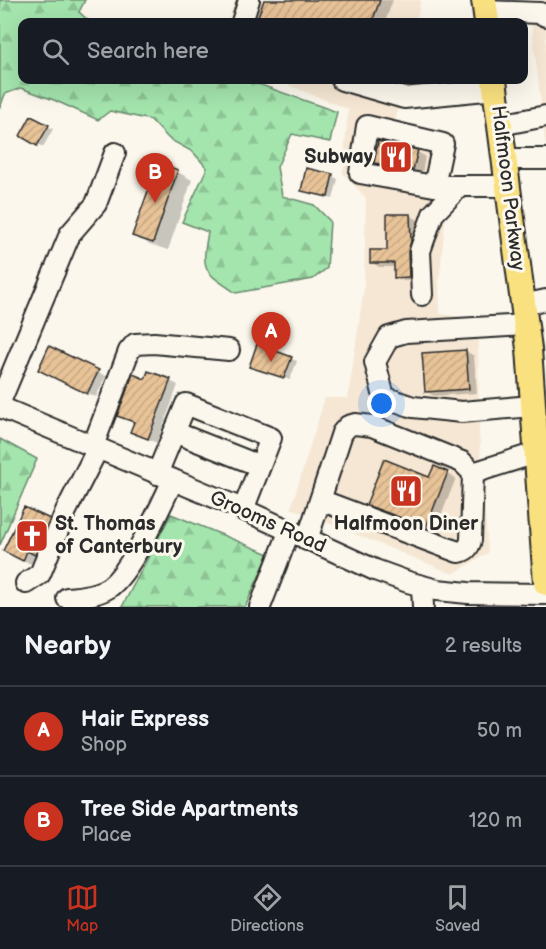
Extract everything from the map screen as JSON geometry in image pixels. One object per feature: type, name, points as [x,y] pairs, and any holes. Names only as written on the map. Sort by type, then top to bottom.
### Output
[{"type":"main road","name":"Halfmoon Parkway","points":[[495,84],[508,186],[532,310],[532,406],[536,453],[542,486],[546,583]]},
{"type":"street","points":[[243,18],[249,0]]},
{"type":"street","points":[[486,11],[540,13],[546,16]]},
{"type":"street","points":[[356,84],[404,98],[495,84]]},
{"type":"street","points":[[500,125],[546,116]]},
{"type":"street","points":[[0,402],[70,234],[96,204],[115,153]]},
{"type":"street","points":[[504,159],[546,159]]},
{"type":"street","points":[[434,186],[508,186]]},
{"type":"street","points":[[422,295],[420,251],[433,214],[460,186]]},
{"type":"street","points":[[532,310],[388,337],[375,362],[384,397],[413,407],[462,412],[532,406]]},
{"type":"street","points":[[26,583],[40,574],[95,447],[129,351],[135,344],[154,343],[229,350]]},
{"type":"street","points":[[67,598],[107,589],[119,579],[154,519],[174,432],[186,404],[271,438],[243,510]]},
{"type":"street","name":"Grooms Road","points":[[0,407],[243,510],[375,570],[422,586],[453,600],[546,594]]},
{"type":"street","points":[[260,607],[320,500],[342,434],[348,426],[355,424],[372,426],[462,462],[473,473],[469,547],[463,552],[458,552],[320,500]]},
{"type":"street","points":[[174,432],[260,466]]},
{"type":"street","points":[[473,473],[536,453]]},
{"type":"street","points":[[422,586],[423,607]]},
{"type":"shaded area","points":[[235,0],[421,0],[417,18],[229,18]]},
{"type":"shaded area","points":[[539,0],[546,0],[546,149],[532,26]]},
{"type":"shaded area","points":[[286,84],[404,84],[394,126],[453,145],[439,282],[440,314],[478,319],[479,433],[488,553],[453,574],[291,508],[325,398],[348,398],[364,288],[366,198],[343,173],[348,109]]},
{"type":"green space","points":[[0,0],[85,0],[79,12],[86,18],[18,18],[18,84],[258,84],[337,112],[330,142],[292,134],[277,167],[282,196],[314,205],[330,221],[327,268],[313,279],[236,293],[217,280],[207,269],[205,255],[208,232],[182,222],[207,168],[193,152],[169,139],[151,120],[110,111],[98,120],[21,88],[5,94],[0,108]]},
{"type":"green space","points":[[0,439],[37,459],[0,545]]},
{"type":"green space","points":[[171,514],[269,554],[245,607],[122,607]]},
{"type":"building","points":[[264,0],[380,0],[373,18],[257,18]]},
{"type":"building","points":[[31,116],[49,125],[37,146],[20,136]]},
{"type":"building","name":"Subway","points":[[378,141],[418,150],[413,170],[374,163]]},
{"type":"building","points":[[158,163],[178,170],[153,243],[132,236]]},
{"type":"building","points":[[306,168],[333,174],[328,197],[301,191]]},
{"type":"building","points":[[387,214],[410,214],[409,277],[394,278],[394,263],[370,263],[370,250],[387,250]]},
{"type":"building","points":[[257,344],[292,357],[284,378],[249,367]]},
{"type":"building","points":[[49,346],[99,370],[87,394],[38,370]]},
{"type":"building","points":[[466,350],[469,389],[425,392],[422,353]]},
{"type":"building","points":[[148,371],[171,379],[148,439],[130,432],[134,422],[117,416],[133,374],[145,379]]},
{"type":"building","name":"Halfmoon Diner","points":[[384,459],[429,477],[434,466],[448,472],[426,527],[366,505]]},
{"type":"building","name":"St. Thomas of Canterbury","points":[[24,507],[50,519],[35,555],[27,551],[23,561],[3,551]]},
{"type":"place","name":"Subway","points":[[396,157]]},
{"type":"place","name":"Tree Side Apartments","points":[[155,203]]},
{"type":"place","name":"Hair Express","points":[[271,362]]},
{"type":"place","name":"Halfmoon Diner","points":[[406,491]]},
{"type":"place","name":"St. Thomas of Canterbury","points":[[32,536]]}]
